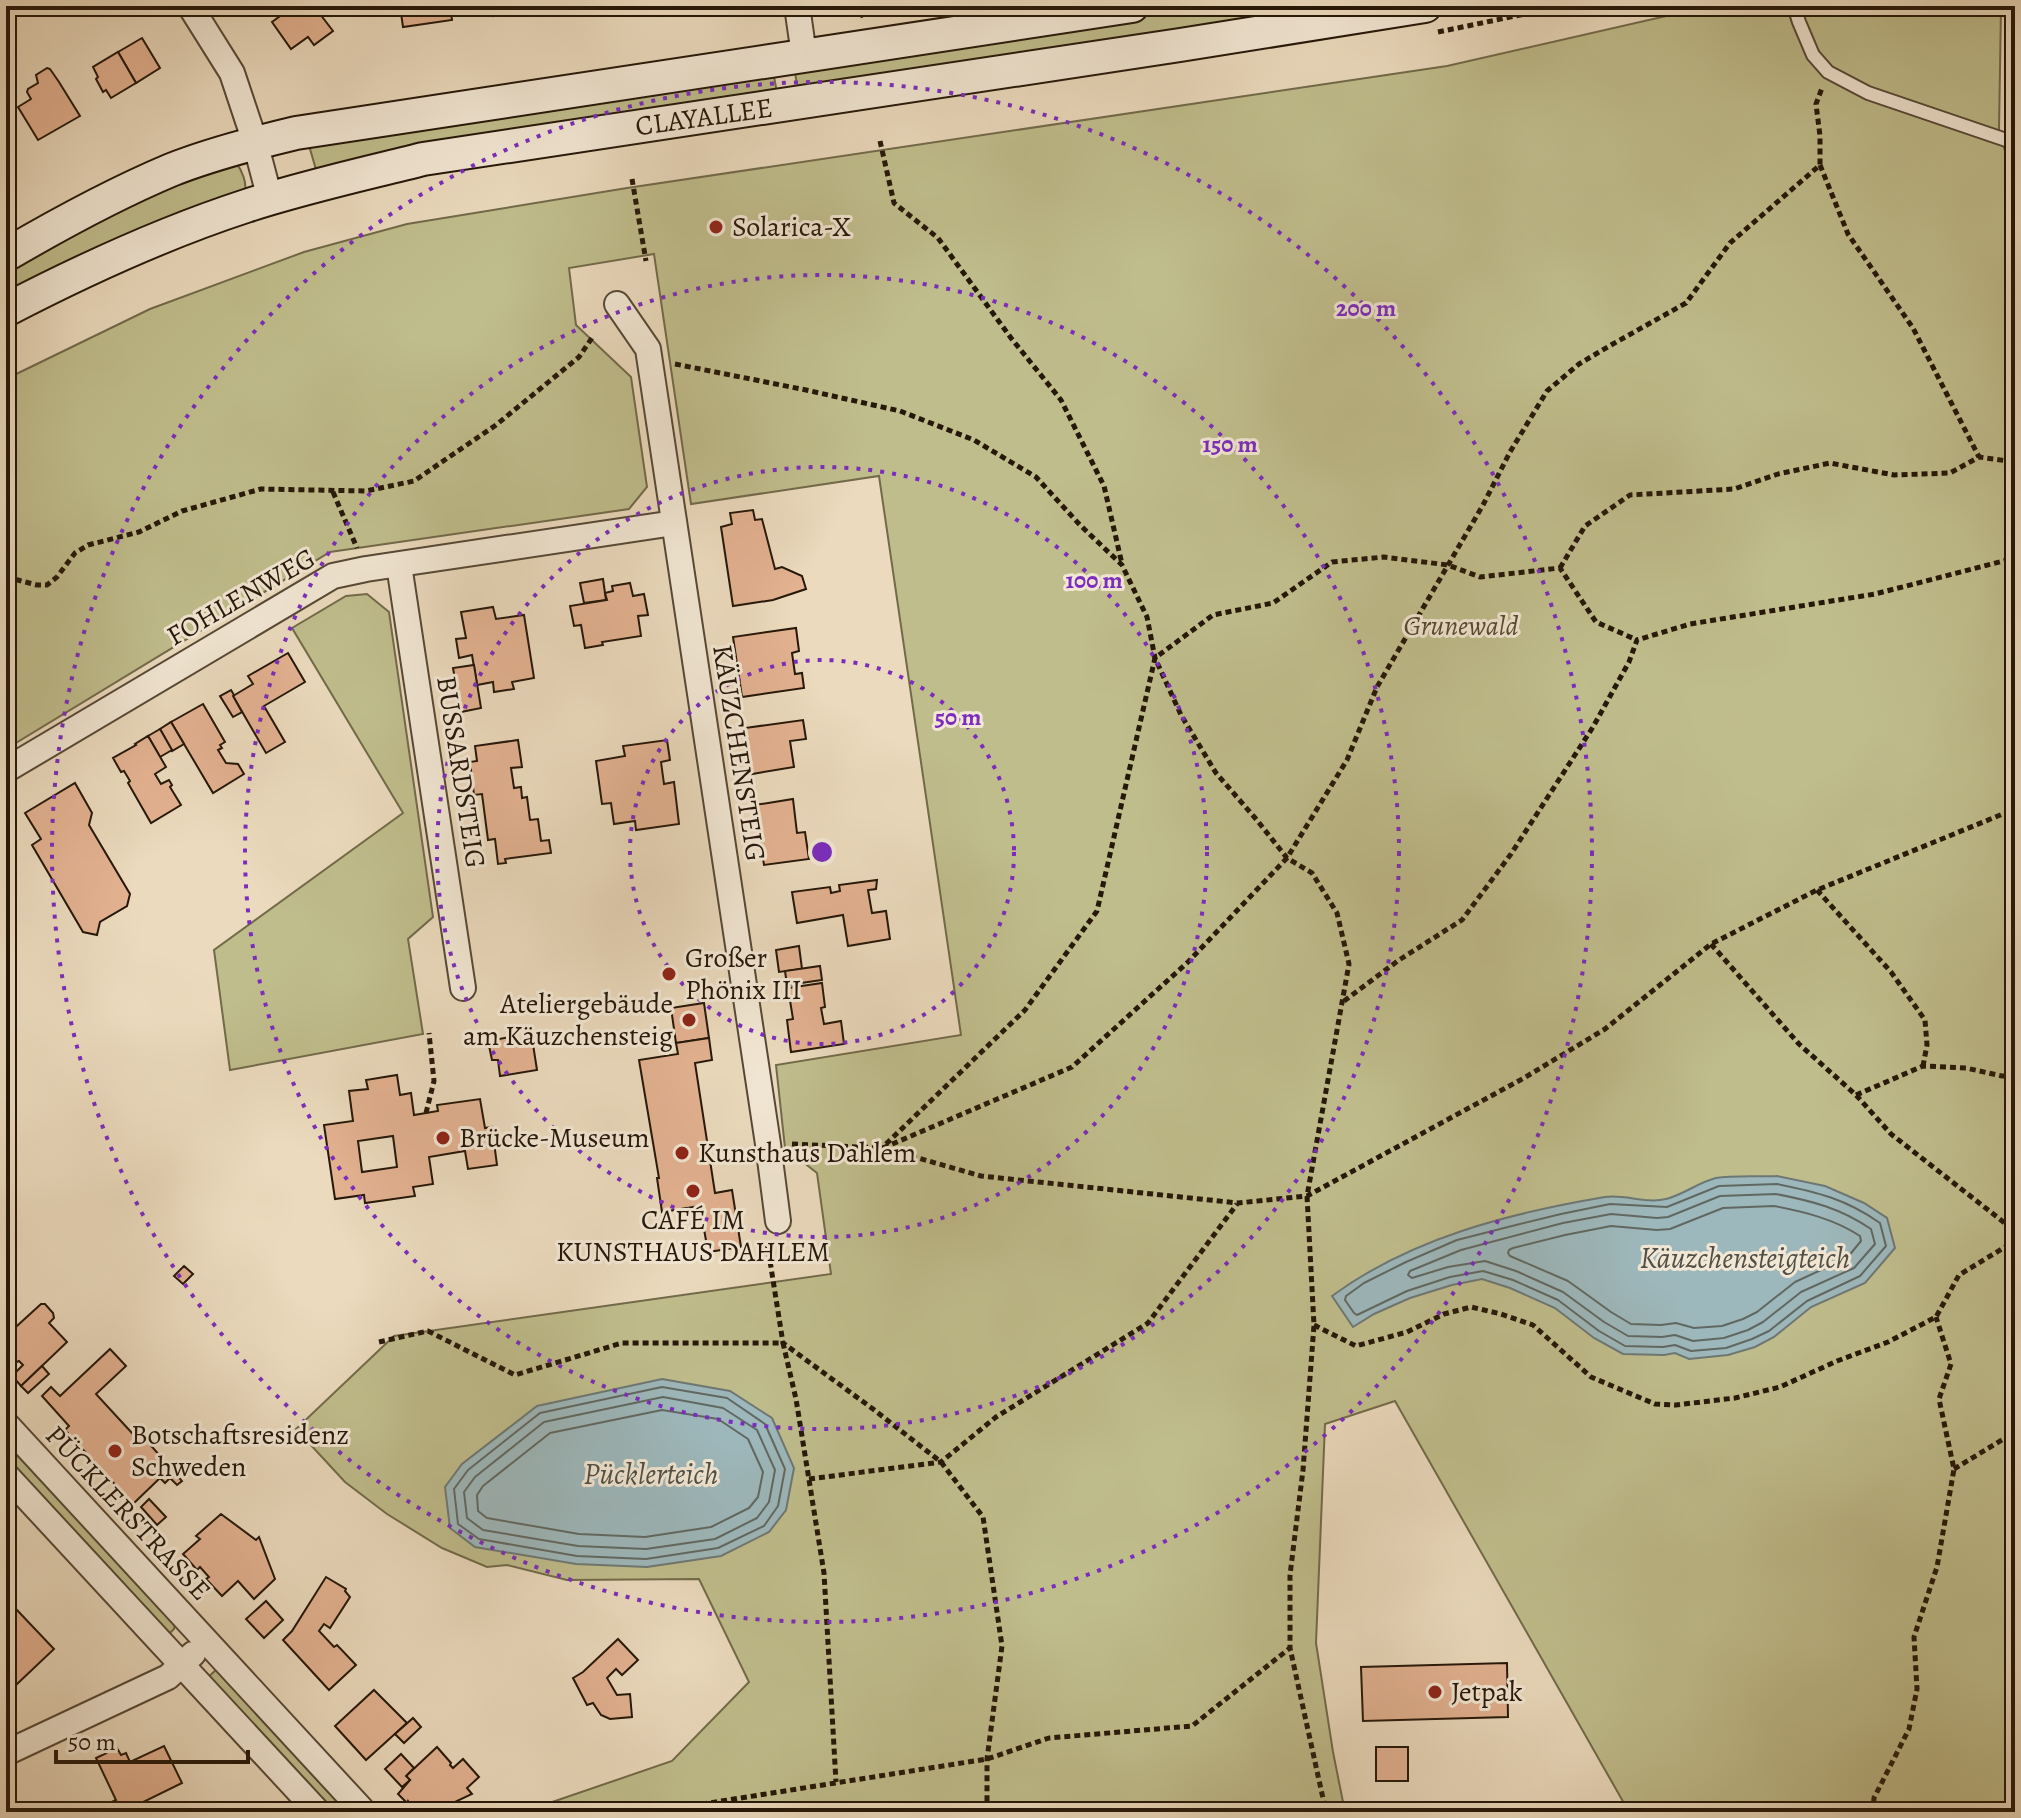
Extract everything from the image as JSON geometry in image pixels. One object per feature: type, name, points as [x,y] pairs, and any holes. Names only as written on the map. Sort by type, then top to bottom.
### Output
[{"type":"main road","name":"CLAYALLEE","points":[[6,255],[62,223],[172,170],[255,142],[346,124],[804,55],[1075,10],[1132,6]]},
{"type":"main road","name":"CLAYALLEE","points":[[6,310],[127,252],[235,210],[423,159],[1425,6]]},
{"type":"street","points":[[190,6],[232,73],[270,199]]},
{"type":"street","points":[[797,6],[804,55]]},
{"type":"street","name":"KÄUZCHENSTEIG","points":[[617,304],[648,349],[778,1221]]},
{"type":"street","name":"FOHLENWEG","points":[[6,770],[333,576],[674,523]]},
{"type":"street","name":"BUSSARDSTEIG","points":[[399,565],[463,988]]},
{"type":"street","name":"PÜCKLERSTRASSE","points":[[6,1424],[364,1812]]},
{"type":"street","points":[[6,1475],[318,1812]]},
{"type":"street","name":"PÜCKLERSTRASSE","points":[[6,1753],[168,1677],[206,1641]]},
{"type":"lane","points":[[1794,6],[1813,55],[1828,72],[1868,93],[2015,143]]},
{"type":"path","points":[[851,17],[896,6]]},
{"type":"path","points":[[1828,72],[1816,104],[1820,165],[1848,234],[1913,328],[1979,457]]},
{"type":"path","points":[[880,141],[894,203],[938,238],[1061,400],[1104,486],[1122,565],[1147,617],[1155,658],[1181,715],[1216,773],[1287,858],[1312,873],[1337,913],[1349,964],[1307,1196],[1314,1325],[1303,1470],[1290,1575],[1290,1648],[1326,1812]]},
{"type":"path","points":[[883,1148],[1072,1067],[1188,962],[1287,858],[1347,760],[1377,687],[1547,391],[1579,364],[1686,303],[1730,243],[1820,165]]},
{"type":"path","points":[[632,179],[646,261]]},
{"type":"path","points":[[6,577],[47,585],[75,553],[88,545],[139,532],[182,511],[261,489],[366,491],[414,481],[496,425],[579,357],[594,335]]},
{"type":"path","points":[[666,363],[761,380],[900,411],[974,440],[1036,477],[1122,565]]},
{"type":"path","points":[[1560,568],[1585,526],[1630,495],[1734,489],[1778,474],[1830,463],[1894,475],[1950,473],[1979,457],[2015,462]]},
{"type":"path","points":[[333,492],[357,548]]},
{"type":"path","points":[[883,1148],[1025,1010],[1097,911],[1155,658],[1213,615],[1273,603],[1332,562],[1384,557],[1448,565],[1480,577],[1560,568]]},
{"type":"path","points":[[1560,568],[1596,622],[1637,640],[1690,624],[1875,594],[2015,558]]},
{"type":"path","points":[[1343,1002],[1399,960],[1462,920],[1511,854],[1593,727],[1629,662],[1637,640]]},
{"type":"path","points":[[782,1144],[883,1148],[981,1176],[1238,1203],[1307,1196],[1524,1078],[1605,1029],[1711,944],[1817,890],[2015,809]]},
{"type":"path","points":[[1817,890],[1891,972],[1925,1020],[1927,1045],[1923,1066]]},
{"type":"path","points":[[1711,944],[1799,1044],[1856,1095],[1891,1134],[2015,1231]]},
{"type":"path","points":[[426,1113],[434,1081],[429,1033]]},
{"type":"path","points":[[1856,1095],[1923,1066],[1966,1068],[2015,1076]]},
{"type":"path","points":[[809,1479],[941,1462],[996,1417],[1148,1323],[1238,1203]]},
{"type":"path","points":[[1314,1325],[1356,1346],[1407,1332],[1444,1314],[1471,1307],[1533,1325],[1591,1377],[1655,1404],[1676,1405],[1735,1398],[1780,1387],[1888,1342],[1936,1317],[1959,1275],[2015,1241]]},
{"type":"path","points":[[770,1257],[824,1573],[836,1782]]},
{"type":"path","points":[[1873,1812],[1874,1798],[1909,1729],[1917,1689],[1914,1637],[1937,1567],[1954,1469],[1939,1399],[1951,1364],[1936,1317]]},
{"type":"path","points":[[379,1342],[428,1331],[515,1375],[622,1343],[783,1343],[873,1409],[941,1462],[983,1517],[1002,1646],[987,1759],[987,1812]]},
{"type":"path","points":[[1954,1469],[2015,1432]]},
{"type":"path","points":[[652,1812],[987,1759],[1049,1738],[1192,1726],[1290,1648]]},
{"type":"green space","points":[[1213,6],[1350,6],[798,89],[794,68]]},
{"type":"green space","name":"Grunewald","points":[[1710,6],[2001,6],[1999,132],[2015,182],[2015,1812],[1629,1812],[1395,1401],[1325,1424],[1316,1643],[1345,1812],[523,1812],[672,1761],[749,1682],[699,1579],[567,1580],[507,1565],[487,1567],[442,1548],[387,1514],[345,1482],[296,1429],[394,1336],[831,1274],[817,1173],[785,1148],[776,1065],[961,1035],[879,476],[691,504],[654,254],[569,268],[576,325],[631,377],[647,487],[629,509],[330,552],[6,749],[6,379],[150,309],[304,252],[407,224],[627,188],[1447,66]]},
{"type":"green space","points":[[773,71],[777,93],[317,173],[308,142]]},
{"type":"green space","points":[[236,163],[244,177],[245,192],[6,296],[6,266],[123,203]]},
{"type":"green space","points":[[367,594],[389,612],[433,917],[408,939],[423,1034],[230,1070],[214,950],[403,813],[292,628],[346,596]]},
{"type":"green space","points":[[6,1440],[175,1623],[169,1634],[6,1462]]},
{"type":"green space","points":[[217,1669],[349,1812],[329,1812],[206,1679]]},
{"type":"water","name":"Käuzchensteigteich","points":[[1777,1176],[1825,1186],[1864,1203],[1887,1218],[1895,1248],[1865,1283],[1811,1307],[1774,1337],[1755,1347],[1728,1355],[1689,1359],[1675,1353],[1623,1354],[1594,1338],[1555,1308],[1482,1279],[1410,1298],[1353,1327],[1332,1296],[1395,1258],[1428,1243],[1498,1220],[1605,1197],[1666,1199],[1716,1178]]},
{"type":"water","name":"Pücklerteich","points":[[662,1379],[730,1391],[772,1418],[794,1468],[786,1510],[769,1532],[721,1556],[647,1567],[576,1564],[475,1547],[450,1528],[445,1487],[462,1464],[537,1406]]},
{"type":"building","points":[[294,6],[328,6],[320,14],[333,31],[314,45],[308,37],[291,49],[272,22]]},
{"type":"building","points":[[400,6],[450,6],[452,20],[403,27]]},
{"type":"building","points":[[491,6],[558,6],[493,16]]},
{"type":"building","points":[[142,38],[160,68],[136,83],[118,52]]},
{"type":"building","points":[[118,52],[136,83],[111,98],[106,90],[103,92],[93,67]]},
{"type":"building","points":[[47,68],[80,116],[38,140],[18,107],[31,99],[28,89],[38,83],[36,75]]},
{"type":"building","points":[[753,510],[755,520],[762,519],[775,569],[782,567],[802,576],[806,589],[773,600],[733,606],[721,527],[732,524],[730,513]]},
{"type":"building","points":[[603,579],[606,600],[584,603],[580,583]]},
{"type":"building","points":[[630,583],[633,596],[644,594],[648,615],[638,616],[641,636],[585,648],[581,625],[574,626],[570,606],[607,600],[605,593],[613,591],[612,586]]},
{"type":"building","points":[[493,607],[496,619],[524,615],[534,678],[512,682],[514,689],[494,692],[493,682],[477,685],[472,655],[459,658],[456,639],[466,638],[461,612]]},
{"type":"building","points":[[796,628],[799,651],[792,653],[795,674],[802,673],[804,688],[742,697],[733,637]]},
{"type":"building","points":[[288,653],[305,682],[264,706],[285,742],[266,753],[233,696],[253,684],[248,676]]},
{"type":"building","points":[[474,665],[481,708],[461,712],[453,668]]},
{"type":"building","points":[[231,690],[242,712],[233,717],[220,696]]},
{"type":"building","points":[[203,704],[225,742],[218,750],[226,763],[238,764],[244,774],[213,793],[171,722]]},
{"type":"building","points":[[803,720],[806,739],[790,741],[794,767],[752,774],[745,728]]},
{"type":"building","points":[[171,722],[184,744],[172,751],[160,729]]},
{"type":"building","points":[[160,729],[172,750],[160,757],[148,736]]},
{"type":"building","points":[[148,736],[166,767],[155,774],[161,784],[169,780],[181,805],[151,823],[128,783],[130,781],[113,758]]},
{"type":"building","points":[[518,740],[522,767],[511,768],[514,788],[521,787],[522,798],[527,797],[530,820],[538,819],[541,841],[549,840],[551,853],[505,859],[506,863],[498,864],[495,839],[488,840],[482,794],[474,795],[470,762],[477,761],[475,746]]},
{"type":"building","points":[[667,740],[670,760],[661,762],[664,784],[674,782],[679,824],[636,830],[635,821],[614,824],[611,803],[602,804],[596,761],[625,756],[623,746]]},
{"type":"building","points":[[75,783],[92,813],[89,825],[130,894],[127,906],[100,922],[97,935],[83,932],[32,845],[41,839],[25,813]]},
{"type":"building","points":[[793,799],[797,833],[805,832],[809,859],[764,865],[755,805]]},
{"type":"building","points":[[877,880],[876,889],[868,890],[872,913],[886,911],[890,939],[848,946],[843,915],[797,923],[792,892],[830,887],[831,893],[840,891],[839,885]]},
{"type":"building","points":[[799,946],[802,969],[779,972],[776,950]]},
{"type":"building","points":[[820,966],[822,980],[787,985],[785,971]]},
{"type":"building","points":[[822,983],[824,1024],[841,1021],[844,1044],[791,1052],[787,1020],[793,1019],[788,988]]},
{"type":"building","name":"Ateliergebäude am Käuzchensteig","points":[[704,1003],[709,1038],[676,1043],[671,1008]]},
{"type":"building","points":[[515,1036],[516,1041],[532,1038],[537,1070],[500,1076],[498,1060],[492,1060],[488,1041]]},
{"type":"building","name":"Kunsthaus Dahlem","points":[[709,1038],[712,1060],[695,1063],[715,1193],[732,1190],[741,1247],[708,1252],[700,1206],[662,1212],[639,1060],[678,1054],[676,1043]]},
{"type":"building","name":"Brücke-Museum","points":[[397,1075],[400,1095],[411,1093],[414,1115],[438,1111],[437,1105],[480,1099],[485,1128],[492,1127],[497,1165],[468,1169],[465,1151],[429,1157],[433,1184],[413,1187],[415,1196],[365,1203],[364,1195],[335,1199],[324,1125],[353,1121],[349,1091],[368,1089],[366,1080]],"holes":[[[393,1136],[397,1167],[362,1172],[358,1141]]]},
{"type":"building","points":[[184,1266],[193,1274],[183,1284],[174,1276]]},
{"type":"building","points":[[41,1304],[53,1313],[54,1318],[49,1323],[67,1342],[21,1386],[14,1378],[23,1365],[19,1361],[14,1363],[6,1355],[6,1336]]},
{"type":"building","points":[[110,1349],[126,1366],[96,1394],[143,1445],[147,1441],[182,1481],[177,1485],[170,1478],[165,1483],[160,1478],[133,1504],[65,1430],[69,1426],[42,1396],[51,1387],[60,1396]]},
{"type":"building","points":[[42,1366],[49,1374],[28,1393],[21,1386]]},
{"type":"building","points":[[149,1499],[166,1517],[157,1525],[141,1507]]},
{"type":"building","points":[[221,1514],[256,1540],[259,1537],[275,1579],[254,1599],[238,1581],[222,1596],[206,1579],[209,1577],[200,1567],[197,1570],[183,1554],[200,1539],[196,1536]]},
{"type":"building","points":[[326,1577],[346,1589],[350,1597],[330,1628],[324,1624],[319,1631],[356,1665],[329,1690],[283,1640]]},
{"type":"building","points":[[266,1601],[283,1620],[264,1638],[246,1619]]},
{"type":"building","points":[[16,1609],[54,1649],[17,1684],[9,1676],[6,1678],[6,1618]]},
{"type":"building","points":[[618,1639],[638,1660],[622,1675],[616,1669],[607,1678],[617,1695],[630,1694],[632,1717],[610,1719],[601,1715],[593,1703],[587,1705],[573,1678]]},
{"type":"building","name":"Jetpak","points":[[1507,1663],[1508,1717],[1363,1721],[1361,1667]]},
{"type":"building","points":[[374,1690],[407,1723],[366,1760],[335,1726]]},
{"type":"building","points":[[413,1718],[421,1727],[404,1743],[395,1734]]},
{"type":"building","points":[[164,1746],[182,1783],[123,1812],[90,1812],[116,1800],[96,1758],[117,1748],[121,1755],[126,1753],[130,1762]]},
{"type":"building","points":[[437,1747],[453,1768],[463,1759],[479,1777],[467,1788],[472,1794],[436,1811],[415,1812],[408,1801],[398,1794],[410,1780],[406,1776]]},
{"type":"building","points":[[1376,1747],[1408,1747],[1408,1781],[1376,1781]]},
{"type":"building","points":[[401,1754],[414,1768],[406,1776],[410,1780],[402,1787],[385,1769]]},
{"type":"place","name":"Solarica-X","points":[[716,227]]},
{"type":"place","name":"Großer Phönix III","points":[[669,974]]},
{"type":"place","name":"Ateliergebäude am Käuzchensteig","points":[[689,1020]]},
{"type":"place","name":"Brücke-Museum","points":[[443,1138]]},
{"type":"place","name":"Kunsthaus Dahlem","points":[[682,1153]]},
{"type":"place","name":"CAFÉ IM KUNSTHAUS DAHLEM","points":[[693,1191]]},
{"type":"place","name":"Botschaftsresidenz Schweden","points":[[115,1451]]},
{"type":"place","name":"Jetpak","points":[[1435,1692]]}]
